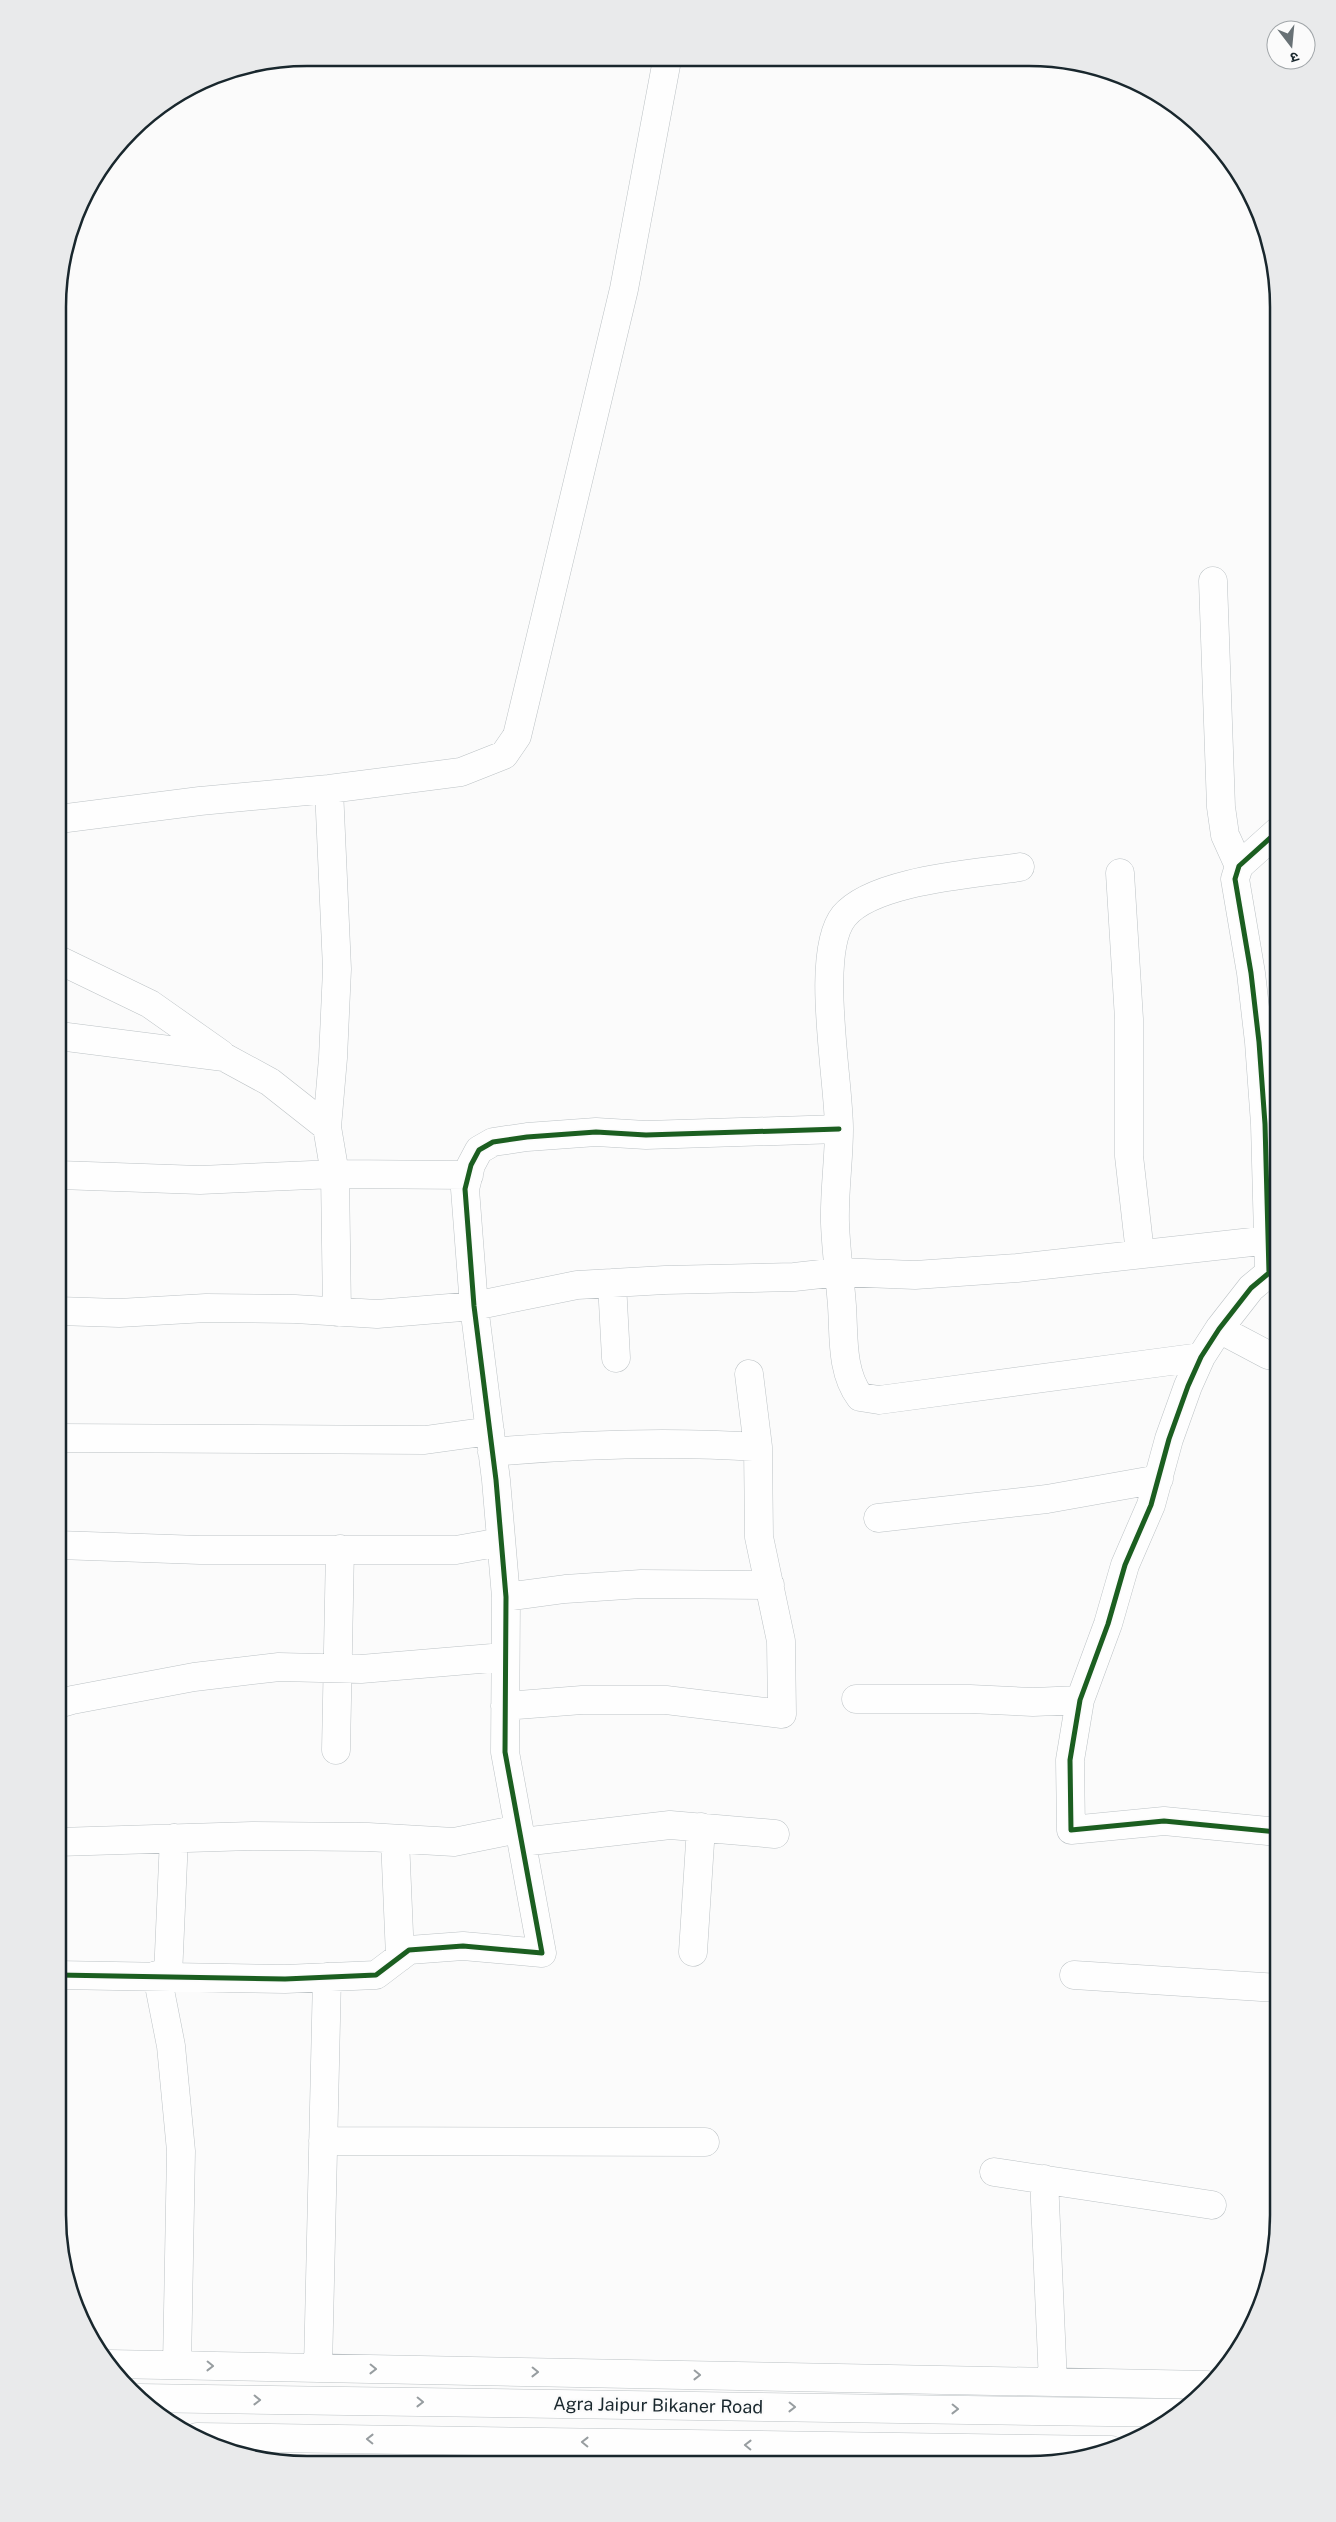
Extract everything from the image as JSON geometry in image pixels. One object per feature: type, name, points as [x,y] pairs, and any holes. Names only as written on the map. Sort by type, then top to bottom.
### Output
[{"type":"main road","points":[[66,817],[200,801],[329,789],[461,772],[504,755],[517,736],[624,289],[665,66]]},
{"type":"main road","points":[[66,1311],[119,1314],[206,1308],[377,1314],[474,1306],[577,1285],[794,1277],[840,1272],[915,1275],[1017,1268],[1270,1240],[1259,1042],[1251,972],[1235,889],[1239,866],[1225,835],[1221,807],[1213,581]]},
{"type":"main road","points":[[329,789],[337,970],[333,1058],[326,1127],[335,1174],[337,1312]]},
{"type":"main road","points":[[1239,866],[1270,837]]},
{"type":"main road","points":[[1020,867],[906,884],[867,899],[844,916],[833,939],[830,985],[839,1129],[835,1224],[845,1357],[851,1385],[860,1397],[879,1400],[1201,1357]]},
{"type":"main road","points":[[1120,873],[1129,1019],[1129,1156],[1140,1253]]},
{"type":"main road","points":[[66,963],[150,1004],[224,1057],[270,1082],[326,1127]]},
{"type":"main road","points":[[66,1037],[224,1057]]},
{"type":"main road","points":[[66,1975],[162,1975],[286,1979],[376,1975],[409,1950],[463,1946],[542,1952],[505,1752],[504,1657],[506,1597],[491,1441],[474,1306],[465,1189],[469,1175],[479,1150],[493,1142],[527,1137],[596,1132],[646,1135],[839,1129]]},
{"type":"main road","points":[[66,1175],[200,1180],[335,1174],[469,1175]]},
{"type":"main road","points":[[1270,1275],[1251,1288],[1218,1329],[1201,1357],[1188,1386],[1151,1505],[1125,1564],[1108,1624],[1080,1700],[1070,1760],[1071,1830],[1164,1821],[1270,1831]]},
{"type":"main road","points":[[612,1283],[616,1358]]},
{"type":"main road","points":[[1218,1329],[1270,1355]]},
{"type":"main road","points":[[505,1706],[582,1700],[666,1700],[782,1714],[781,1641],[760,1537],[758,1447],[749,1374]]},
{"type":"main road","points":[[66,1438],[491,1441],[554,1446],[677,1443],[758,1447]]},
{"type":"main road","points":[[878,1518],[1047,1499],[1159,1479]]},
{"type":"main road","points":[[66,1545],[200,1550],[456,1550],[501,1542]]},
{"type":"main road","points":[[336,1750],[336,1668],[340,1549]]},
{"type":"main road","points":[[506,1597],[566,1589],[641,1584],[770,1585]]},
{"type":"main road","points":[[66,1702],[194,1677],[279,1667],[361,1669],[504,1657]]},
{"type":"main road","points":[[856,1699],[970,1698],[1033,1702],[1080,1700]]},
{"type":"main road","points":[[66,1842],[252,1836],[454,1842],[670,1825],[775,1834]]},
{"type":"main road","points":[[693,1952],[701,1827]]},
{"type":"main road","points":[[174,1838],[162,1975],[181,2151],[177,2365]]},
{"type":"main road","points":[[395,1839],[400,1957]]},
{"type":"main road","points":[[1074,1975],[1270,1987]]},
{"type":"main road","points":[[318,2368],[327,1977]]},
{"type":"main road","points":[[323,2141],[704,2142]]},
{"type":"main road","points":[[994,2172],[1212,2205]]},
{"type":"main road","points":[[1044,2180],[1054,2382]]},
{"type":"main road","points":[[118,2364],[1199,2385]]},
{"type":"main road","name":"Agra Jaipur Bikaner Road","points":[[151,2398],[1166,2413]]},
{"type":"main road","points":[[213,2436],[1083,2450]]},
{"type":"cycle path","points":[[1270,838],[1239,866],[1235,879],[1251,973],[1259,1042],[1265,1124],[1269,1273],[1251,1288],[1219,1329],[1201,1357],[1188,1386],[1169,1439],[1151,1505],[1125,1565],[1108,1624],[1080,1700],[1070,1760],[1071,1830],[1164,1821],[1270,1831]]},
{"type":"cycle path","points":[[66,1975],[285,1979],[376,1975],[409,1950],[463,1946],[542,1953],[505,1752],[506,1597],[496,1480],[474,1306],[465,1189],[471,1165],[479,1150],[493,1142],[527,1137],[596,1132],[646,1135],[839,1129]]}]
